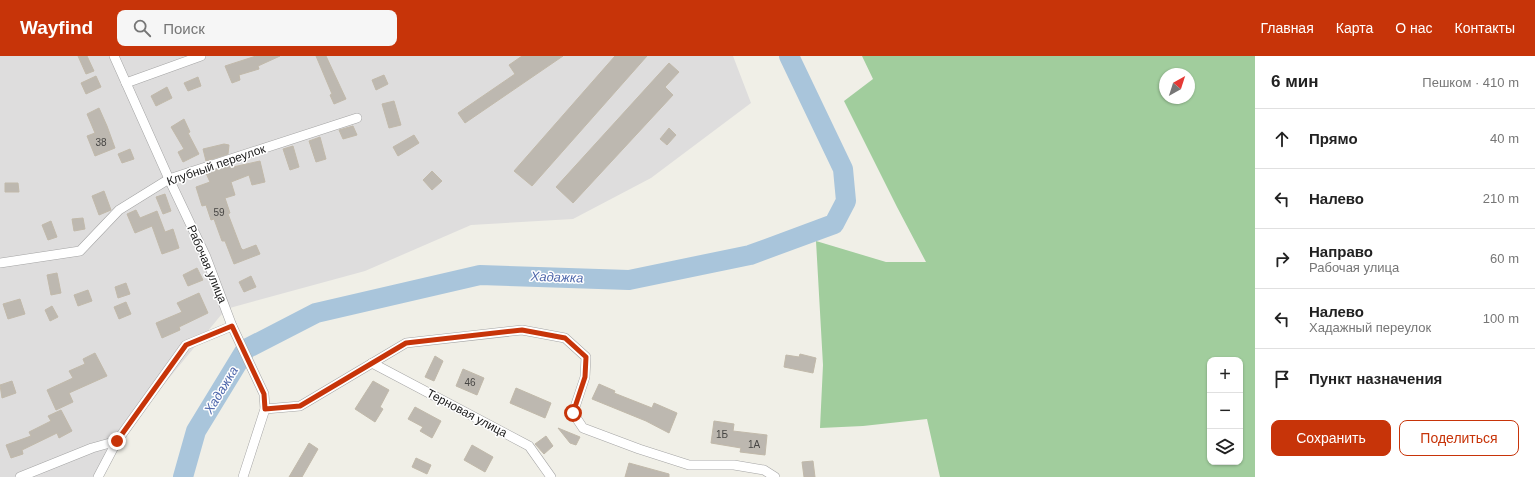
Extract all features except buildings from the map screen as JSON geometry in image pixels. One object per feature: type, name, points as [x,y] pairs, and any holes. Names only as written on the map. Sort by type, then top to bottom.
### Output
[{"type":"street","name":"Рабочая улица","points":[[114,56],[206,257],[232,326],[264,394],[265,409],[243,477]]},
{"type":"street","points":[[126,83],[201,56]]},
{"type":"street","name":"Клубный переулок","points":[[0,263],[80,251],[119,210],[169,179],[357,118]]},
{"type":"street","points":[[98,477],[117,441],[186,345],[232,326]]},
{"type":"street","points":[[265,409],[300,406],[406,343],[522,330],[565,338],[586,357],[585,377],[573,413],[584,428],[689,465],[734,465],[764,470],[775,477]]},
{"type":"street","name":"Терновая улица","points":[[372,362],[529,446],[551,477]]},
{"type":"street","points":[[20,477],[92,448],[117,441]]},
{"type":"shaded area","points":[[0,56],[733,56],[751,103],[651,178],[573,219],[471,225],[365,271],[226,309],[117,441],[96,477],[0,477]]},
{"type":"green space","points":[[862,56],[1255,56],[1255,477],[940,477],[927,419],[863,426],[820,428],[823,365],[816,241],[886,262],[926,262],[844,101],[873,79]]},
{"type":"waterway","name":"Хадажка","points":[[183,477],[196,431],[246,349],[316,313],[480,275],[629,280],[750,255],[834,224],[846,201],[843,169],[789,56]]},
{"type":"route","points":[[117,441],[186,345],[232,326],[264,394],[265,409],[300,406],[406,343],[522,330],[565,338],[586,357],[585,377],[573,413]]}]
